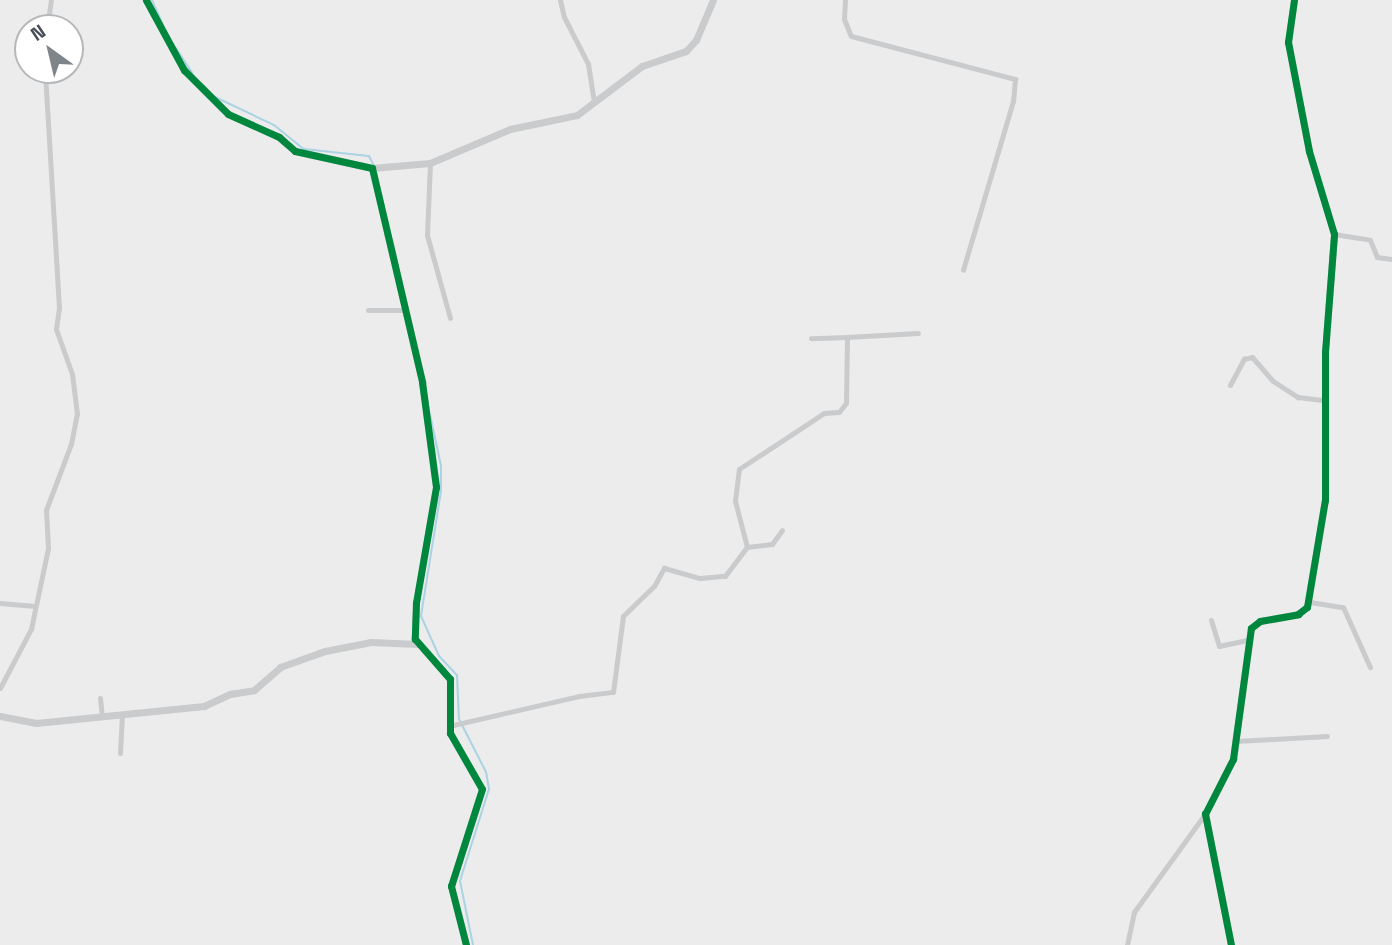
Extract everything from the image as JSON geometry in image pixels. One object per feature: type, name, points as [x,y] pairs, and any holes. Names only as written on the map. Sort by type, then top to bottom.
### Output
[{"type":"street","points":[[146,0],[184,70],[228,114],[279,137],[295,151],[374,168],[430,163],[510,129],[577,115],[642,66],[686,51],[696,40],[713,0]]},
{"type":"street","points":[[560,0],[564,17],[589,64],[594,103]]},
{"type":"street","points":[[845,0],[844,19],[851,36],[1015,79],[1013,102],[963,270]]},
{"type":"street","points":[[1127,945],[1134,912],[1205,814],[1227,777],[1236,741],[1248,640],[1258,621],[1298,614],[1310,602],[1325,500],[1324,400],[1334,234],[1309,151],[1288,42],[1294,0]]},
{"type":"street","points":[[0,688],[19,656],[36,606],[48,548],[46,510],[71,444],[77,414],[72,374],[56,329],[60,308],[46,84]]},
{"type":"street","points":[[430,163],[427,235],[450,318]]},
{"type":"street","points":[[374,168],[422,382],[436,487],[416,603],[418,644],[450,679],[452,725],[482,789],[450,886],[466,945]]},
{"type":"street","points":[[1334,234],[1370,240],[1377,257],[1392,259]]},
{"type":"street","points":[[368,310],[405,310]]},
{"type":"street","points":[[811,338],[918,333]]},
{"type":"street","points":[[747,547],[735,501],[739,469],[824,413],[844,407],[846,337]]},
{"type":"street","points":[[1230,385],[1244,359],[1252,357],[1273,381],[1298,397],[1324,400]]},
{"type":"street","points":[[452,725],[579,696],[613,692],[623,616],[654,586],[663,569],[672,567],[700,578],[725,576],[747,547],[772,544],[782,530]]},
{"type":"street","points":[[1310,602],[1343,607],[1370,667]]},
{"type":"street","points":[[0,603],[36,606]]},
{"type":"street","points":[[1211,620],[1219,646],[1248,640]]},
{"type":"street","points":[[0,716],[32,723],[209,705],[230,694],[254,690],[280,667],[325,651],[372,642],[418,644]]},
{"type":"street","points":[[100,698],[102,716]]},
{"type":"street","points":[[120,753],[122,715]]},
{"type":"street","points":[[1236,741],[1327,736]]},
{"type":"street","points":[[1205,814],[1231,945]]},
{"type":"waterway","points":[[152,0],[163,25]]},
{"type":"waterway","points":[[176,48],[192,73]]},
{"type":"waterway","points":[[215,97],[274,125],[304,149],[369,156],[374,166]]},
{"type":"waterway","points":[[392,239],[441,465],[441,491],[421,616],[439,656],[457,675],[459,719],[486,772],[489,789],[460,881],[473,945]]},
{"type":"cycle path","points":[[146,0],[184,70],[228,114],[279,137],[295,151],[372,168],[422,382],[436,487],[416,603],[415,639],[450,679],[450,733],[482,789],[451,886],[466,945]]},
{"type":"cycle path","points":[[1231,945],[1205,814],[1233,759],[1251,628],[1260,621],[1298,614],[1307,607],[1325,500],[1325,352],[1334,234],[1309,151],[1288,42],[1294,0]]}]
